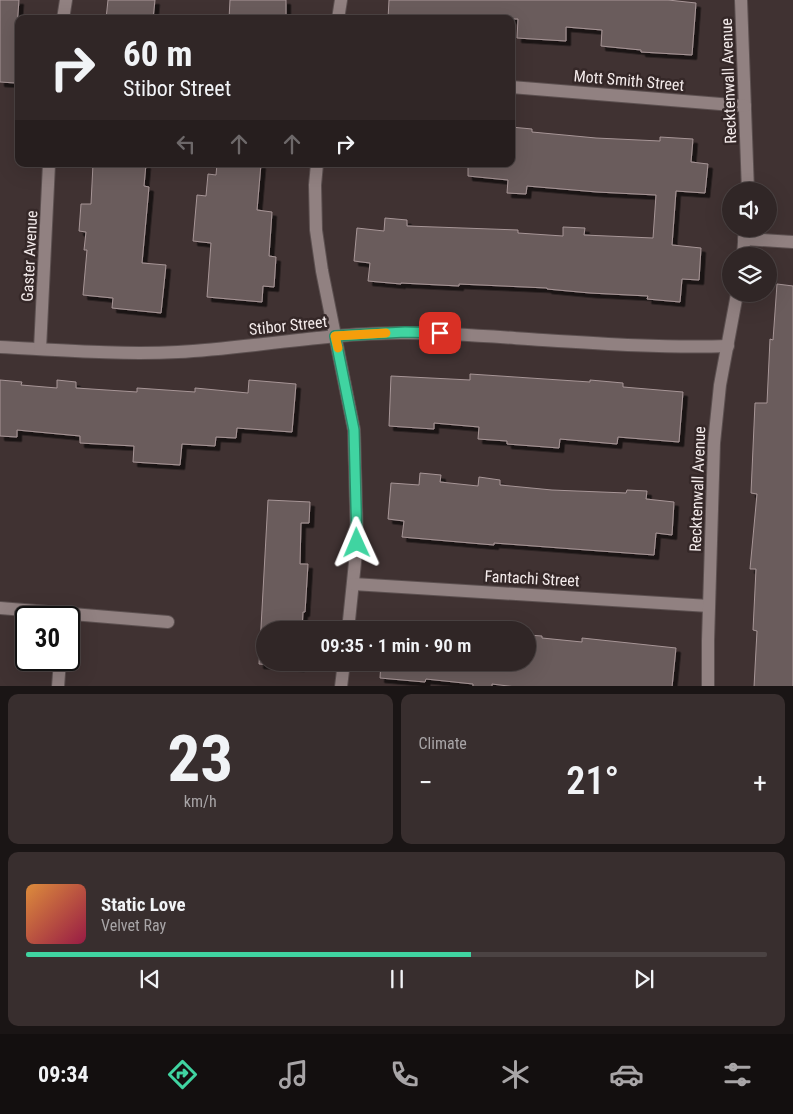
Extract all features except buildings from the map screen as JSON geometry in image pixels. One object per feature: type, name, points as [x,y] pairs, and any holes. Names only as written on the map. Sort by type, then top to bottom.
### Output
[{"type":"street","points":[[64,15],[66,0]]},
{"type":"street","points":[[339,15],[341,0]]},
{"type":"street","name":"Recktenwall Avenue","points":[[741,0],[748,182]]},
{"type":"street","name":"Mott Smith Street","points":[[515,87],[745,106]]},
{"type":"street","name":"Gaster Avenue","points":[[40,349],[50,167]]},
{"type":"street","points":[[317,167],[315,185],[316,230],[322,271],[354,430],[357,543],[349,621]]},
{"type":"street","points":[[763,237],[793,242]]},
{"type":"street","name":"Recktenwall Avenue","points":[[708,686],[714,443],[720,385],[736,302]]},
{"type":"street","name":"Stibor Street","points":[[0,347],[176,352],[335,336],[423,333],[641,346],[728,346]]},
{"type":"street","name":"Fantachi Street","points":[[353,584],[709,606]]},
{"type":"street","points":[[0,608],[15,610]]},
{"type":"street","points":[[80,616],[168,622]]},
{"type":"street","points":[[58,686],[59,671]]},
{"type":"street","points":[[341,686],[343,671]]},
{"type":"slow traffic","points":[[338,348],[335,336],[386,333]]},
{"type":"route","points":[[357,543],[354,430],[335,336],[405,332],[440,333]]}]
